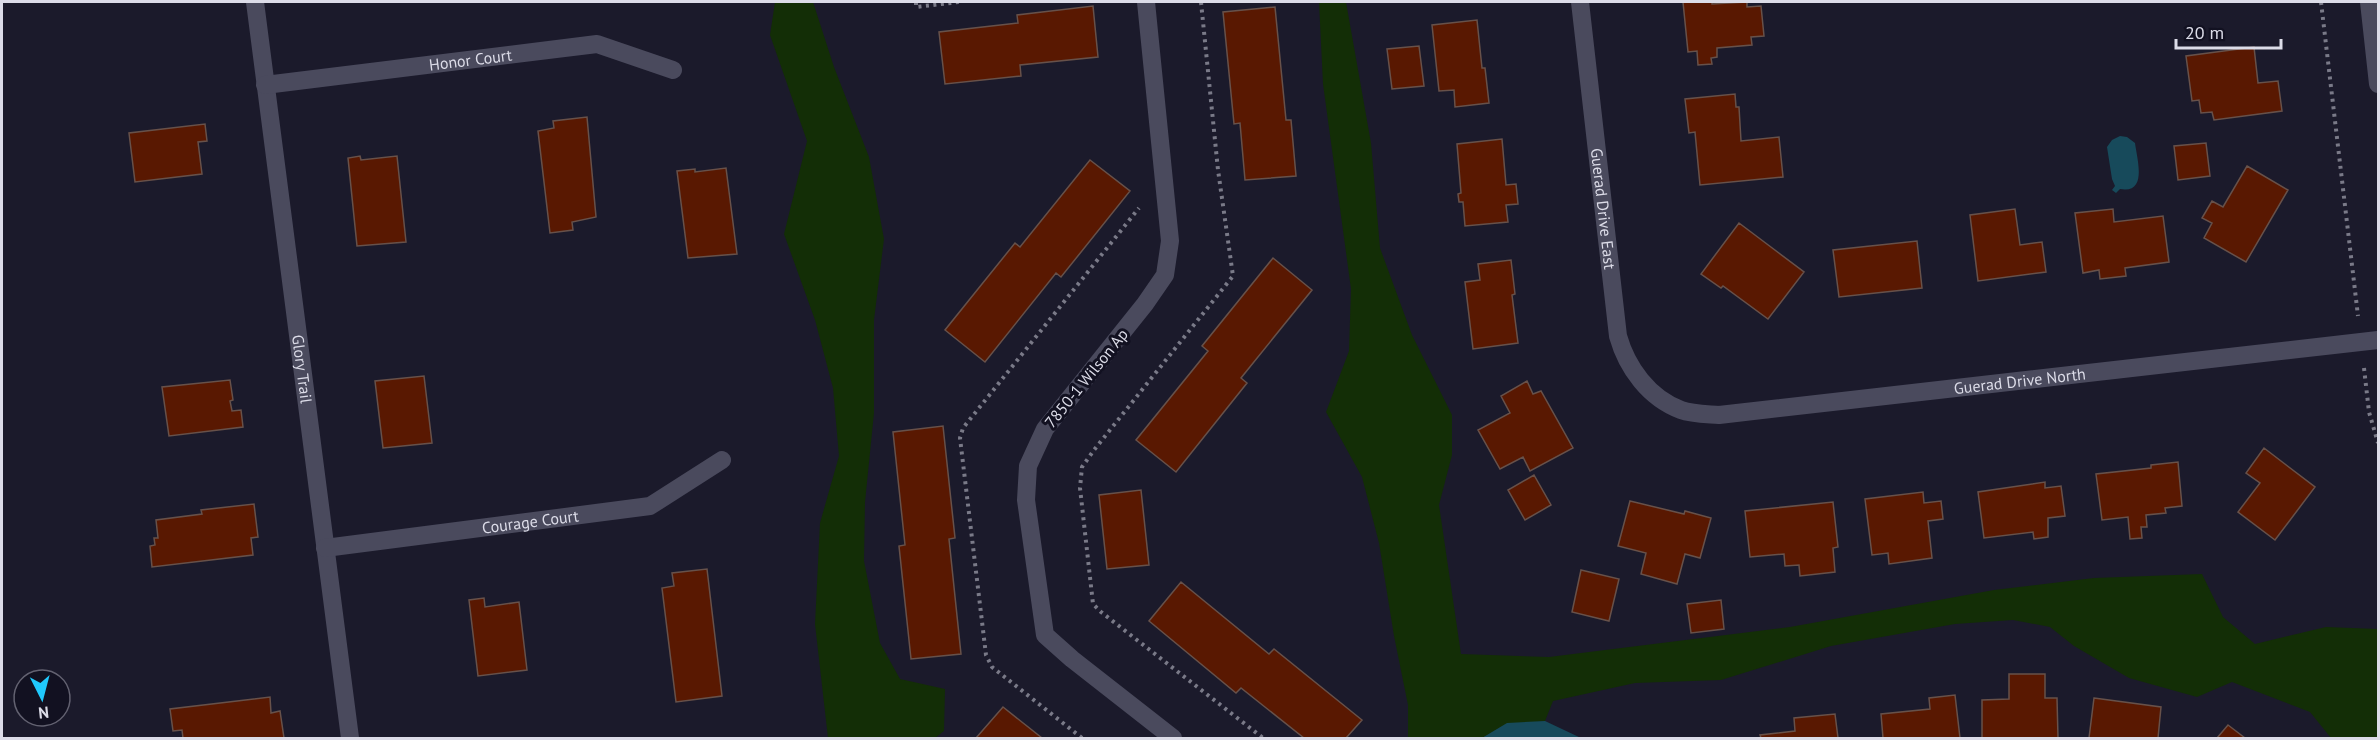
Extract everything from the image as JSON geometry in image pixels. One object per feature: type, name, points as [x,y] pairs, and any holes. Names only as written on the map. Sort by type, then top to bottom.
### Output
[{"type":"street","name":"Glory Trail","points":[[255,2],[350,738]]},
{"type":"street","name":"7850-1 Wilson Ap","points":[[1146,2],[1170,241],[1165,275],[1145,304],[1045,429],[1028,466],[1026,500],[1045,635],[1173,738]]},
{"type":"street","name":"Guerad Drive East","points":[[1580,2],[1618,336],[1624,356],[1648,389],[1664,402]]},
{"type":"street","points":[[2368,2],[2377,55],[2379,84]]},
{"type":"street","name":"Honor Court","points":[[265,85],[597,44],[673,70]]},
{"type":"street","name":"Guerad Drive North","points":[[1664,402],[1683,411],[1719,415],[2379,340]]},
{"type":"street","name":"Courage Court","points":[[325,548],[650,506],[722,460]]},
{"type":"path","points":[[916,2],[916,6],[959,2]]},
{"type":"path","points":[[1201,2],[1218,170],[1233,276],[1094,450],[1082,467],[1080,488],[1093,604],[1263,738]]},
{"type":"path","points":[[2320,2],[2359,324]]},
{"type":"path","points":[[2363,360],[2369,412],[2379,443]]},
{"type":"green space","points":[[775,2],[813,2],[834,67],[869,157],[884,239],[874,320],[874,413],[865,502],[864,561],[880,643],[900,679],[945,689],[944,731],[935,738],[828,738],[815,624],[820,523],[839,456],[833,388],[815,320],[784,234],[807,141],[770,35]]},
{"type":"green space","points":[[1319,2],[1346,2],[1371,143],[1380,248],[1412,335],[1452,415],[1452,455],[1439,505],[1461,654],[1549,657],[1790,627],[1994,590],[2094,578],[2202,574],[2223,617],[2255,644],[2326,627],[2378,629],[2378,738],[2331,738],[2310,712],[2232,682],[2197,697],[2129,678],[2074,646],[2050,627],[2013,620],[1955,624],[1831,646],[1721,680],[1635,683],[1553,701],[1545,721],[1501,727],[1482,738],[1408,738],[1408,705],[1379,543],[1362,477],[1326,412],[1349,351],[1351,289],[1323,84]]},
{"type":"water","points":[[2120,136],[2127,137],[2135,143],[2139,174],[2134,186],[2129,189],[2120,189],[2116,193],[2112,190],[2115,186],[2107,147],[2112,140]]},
{"type":"water","points":[[1545,721],[1581,738],[1482,738],[1507,723]]},
{"type":"building","points":[[1683,2],[1712,2],[1712,4],[1747,2],[1747,7],[1761,6],[1764,36],[1751,37],[1752,45],[1717,48],[1717,57],[1711,58],[1712,64],[1698,65],[1697,51],[1688,52]]},
{"type":"building","points":[[1093,6],[1098,57],[1020,65],[1021,76],[945,84],[939,32],[1018,23],[1017,15]]},
{"type":"building","points":[[1275,7],[1286,120],[1291,120],[1296,176],[1245,180],[1240,123],[1234,124],[1223,12]]},
{"type":"building","points":[[1477,20],[1482,68],[1485,68],[1489,103],[1455,107],[1454,90],[1439,91],[1432,25]]},
{"type":"building","points":[[1419,46],[1424,86],[1392,89],[1387,49]]},
{"type":"building","points":[[2254,47],[2258,83],[2278,81],[2282,111],[2214,120],[2212,112],[2201,113],[2199,100],[2192,101],[2186,56]]},
{"type":"building","points":[[1735,94],[1736,107],[1739,107],[1741,141],[1779,137],[1783,177],[1700,185],[1695,132],[1689,133],[1685,99]]},
{"type":"building","points":[[587,117],[596,217],[572,222],[573,230],[550,233],[538,131],[554,128],[553,121]]},
{"type":"building","points":[[205,124],[207,141],[198,142],[202,174],[135,182],[129,133]]},
{"type":"building","points":[[1502,139],[1506,185],[1516,184],[1518,204],[1506,205],[1508,222],[1465,226],[1463,202],[1459,202],[1458,194],[1461,193],[1457,144]]},
{"type":"building","points":[[2206,143],[2210,176],[2178,180],[2174,146]]},
{"type":"building","points":[[360,156],[361,160],[397,156],[406,242],[357,246],[348,158]]},
{"type":"building","points":[[1090,160],[1130,191],[1061,277],[1056,273],[985,362],[945,330],[1015,243],[1020,247]]},
{"type":"building","points":[[2247,166],[2288,190],[2246,262],[2204,238],[2212,223],[2202,218],[2212,201],[2223,207]]},
{"type":"building","points":[[726,168],[737,254],[688,258],[677,171],[695,169],[695,172]]},
{"type":"building","points":[[2015,209],[2020,245],[2042,242],[2046,272],[1978,281],[1970,215]]},
{"type":"building","points":[[2113,209],[2114,222],[2163,216],[2169,262],[2125,268],[2126,276],[2100,279],[2099,270],[2083,273],[2075,213]]},
{"type":"building","points":[[1739,223],[1804,272],[1768,319],[1723,286],[1721,288],[1701,274]]},
{"type":"building","points":[[1917,241],[1922,288],[1839,297],[1833,250]]},
{"type":"building","points":[[1273,258],[1312,290],[1241,378],[1247,383],[1176,472],[1136,440],[1208,351],[1202,346]]},
{"type":"building","points":[[1511,260],[1515,294],[1512,295],[1518,343],[1473,349],[1465,282],[1480,280],[1478,264]]},
{"type":"building","points":[[424,376],[432,443],[383,448],[375,381]]},
{"type":"building","points":[[230,380],[232,411],[241,410],[243,427],[169,436],[162,387]]},
{"type":"building","points":[[1527,381],[1533,394],[1541,391],[1573,448],[1530,471],[1523,457],[1500,469],[1478,430],[1510,413],[1501,396]]},
{"type":"building","points":[[943,426],[955,538],[949,539],[961,654],[911,659],[899,546],[905,545],[893,432]]},
{"type":"building","points":[[2264,448],[2315,487],[2275,540],[2238,512],[2260,483],[2246,473]]},
{"type":"building","points":[[2178,462],[2182,506],[2165,508],[2166,513],[2146,515],[2147,527],[2141,527],[2142,538],[2130,539],[2128,517],[2102,520],[2096,474],[2151,468],[2151,465]]},
{"type":"building","points":[[1534,475],[1551,505],[1525,520],[1508,490]]},
{"type":"building","points":[[2045,482],[2045,488],[2061,486],[2065,516],[2048,518],[2048,537],[2034,539],[2033,532],[1984,538],[1978,492]]},
{"type":"building","points":[[1141,490],[1149,565],[1107,569],[1099,495]]},
{"type":"building","points":[[1923,492],[1924,503],[1941,501],[1943,519],[1928,521],[1932,558],[1889,564],[1888,553],[1872,555],[1865,499]]},
{"type":"building","points":[[1630,501],[1711,518],[1700,558],[1685,554],[1677,584],[1641,574],[1646,553],[1618,546]]},
{"type":"building","points":[[1833,502],[1838,547],[1833,548],[1835,572],[1800,576],[1799,565],[1785,566],[1784,554],[1750,557],[1745,511]]},
{"type":"building","points":[[254,504],[258,537],[251,538],[253,555],[152,567],[150,546],[155,545],[154,538],[158,538],[156,520],[202,514],[201,510]]},
{"type":"building","points":[[707,569],[722,696],[676,702],[662,588],[674,586],[672,573]]},
{"type":"building","points":[[1581,570],[1619,579],[1609,621],[1572,612]]},
{"type":"building","points":[[1181,582],[1269,654],[1274,649],[1362,720],[1346,738],[1304,738],[1241,688],[1236,693],[1149,621]]},
{"type":"building","points":[[484,598],[485,607],[519,602],[527,670],[478,676],[469,600]]},
{"type":"building","points":[[1721,600],[1724,629],[1691,633],[1687,604]]},
{"type":"building","points":[[2009,674],[2045,674],[2045,698],[2057,698],[2058,738],[1982,738],[1982,700],[2009,699]]},
{"type":"building","points":[[1955,695],[1960,738],[1883,738],[1881,714],[1930,709],[1929,698]]},
{"type":"building","points":[[270,697],[271,713],[280,711],[284,738],[183,738],[182,730],[173,731],[170,709]]},
{"type":"building","points":[[2094,698],[2161,707],[2158,738],[2089,738]]},
{"type":"building","points":[[1003,707],[1042,738],[976,738]]},
{"type":"building","points":[[1835,714],[1838,738],[1761,738],[1760,735],[1795,731],[1794,718]]},
{"type":"building","points":[[2228,725],[2245,738],[2217,738]]}]
